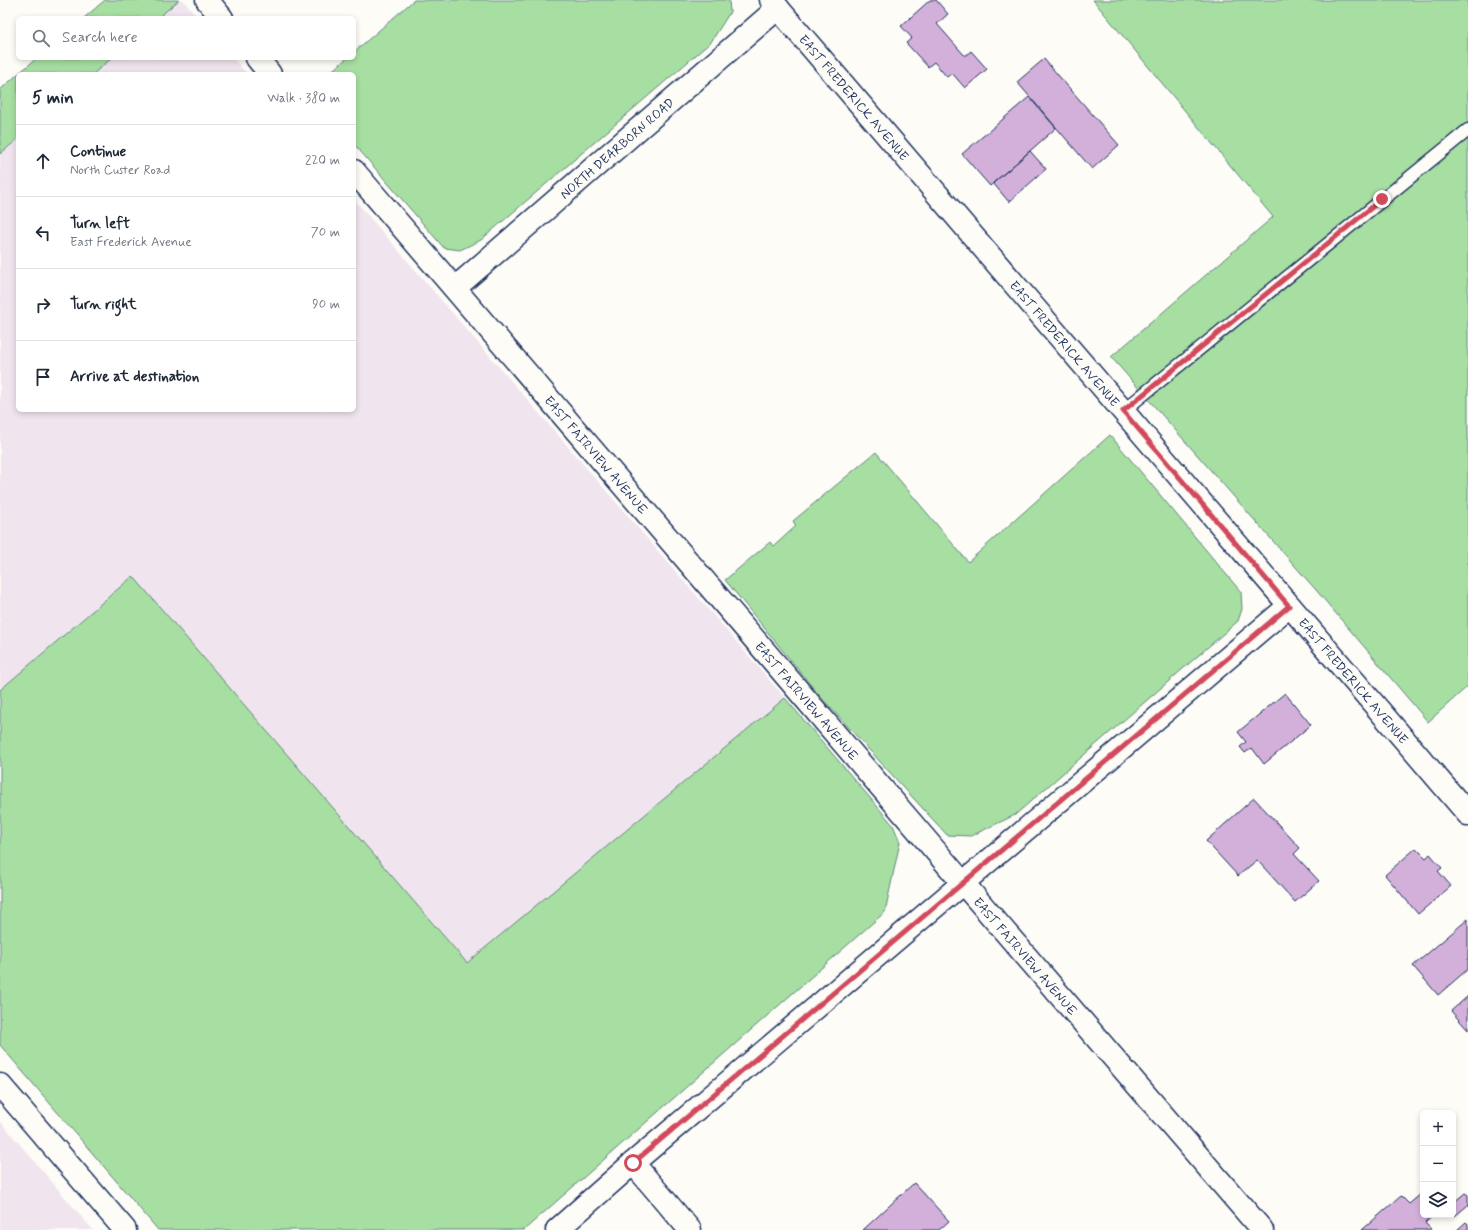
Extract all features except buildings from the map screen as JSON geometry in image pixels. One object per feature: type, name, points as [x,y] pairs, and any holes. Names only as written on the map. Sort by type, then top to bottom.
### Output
[{"type":"street","points":[[206,0],[220,16]]},
{"type":"street","name":"NORTH DEARBORN ROAD","points":[[455,288],[774,4]]},
{"type":"street","name":"EAST FREDERICK AVENUE","points":[[774,4],[1468,814]]},
{"type":"street","points":[[258,60],[268,72]]},
{"type":"street","name":"EAST FAIRVIEW AVENUE","points":[[356,173],[1262,1230]]},
{"type":"street","points":[[556,1230],[1289,606]]},
{"type":"street","points":[[0,1085],[125,1230]]},
{"type":"street","points":[[633,1163],[690,1230]]},
{"type":"lane","points":[[1123,411],[1468,130]]},
{"type":"shaded area","points":[[179,0],[183,0],[196,16],[160,16]]},
{"type":"shaded area","points":[[110,60],[235,60],[245,72],[95,72]]},
{"type":"shaded area","points":[[16,141],[16,412],[356,412],[356,201],[785,698],[467,963],[133,576],[0,690],[0,154]]},
{"type":"shaded area","points":[[0,1121],[93,1230],[0,1230]]},
{"type":"green space","points":[[105,0],[179,0],[160,16],[86,16]]},
{"type":"green space","points":[[414,0],[729,0],[730,12],[711,42],[481,240],[460,250],[444,248],[356,146],[356,72],[330,72],[345,60],[356,60],[356,50]]},
{"type":"green space","points":[[1093,0],[1468,0],[1468,686],[1428,722],[1316,590],[1111,357],[1273,217]]},
{"type":"green space","points":[[35,60],[110,60],[95,72],[20,72]]},
{"type":"green space","points":[[16,76],[16,141],[0,154],[0,90]]},
{"type":"green space","points":[[1110,435],[1241,592],[1242,609],[1238,621],[1015,815],[971,836],[947,835],[819,695],[725,580],[770,542],[774,546],[796,526],[793,521],[876,452],[968,562]]},
{"type":"green space","points":[[133,576],[467,963],[785,698],[893,825],[900,842],[885,912],[524,1230],[158,1230],[0,1045],[0,690]]},
{"type":"route","points":[[633,1163],[1289,606],[1123,411],[1382,199]]}]
